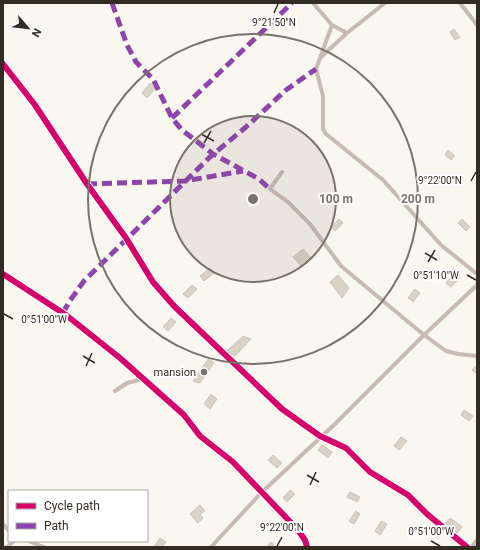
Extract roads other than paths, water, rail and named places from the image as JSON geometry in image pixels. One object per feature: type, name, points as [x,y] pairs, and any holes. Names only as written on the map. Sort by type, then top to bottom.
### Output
[{"type":"street","points":[[314,3],[332,25],[347,33]]},
{"type":"street","points":[[318,60],[347,33],[385,3]]},
{"type":"street","points":[[460,3],[477,25]]},
{"type":"street","points":[[332,25],[316,69],[323,96],[324,129],[326,134],[383,180],[441,244],[477,274]]},
{"type":"street","points":[[3,64],[35,105],[87,184],[126,238],[153,282],[174,306],[257,387],[282,409],[320,436],[346,448],[370,472],[408,495],[427,514],[467,547]]},
{"type":"street","points":[[282,172],[270,189],[288,202],[310,224],[341,266],[424,335],[446,351],[477,356]]},
{"type":"street","points":[[3,274],[66,315],[144,379],[184,415],[200,436],[233,462],[298,530],[305,540],[307,547]]},
{"type":"street","points":[[211,547],[261,493],[320,436],[336,423],[424,335],[477,285]]},
{"type":"street","points":[[115,391],[127,383],[144,379]]},
{"type":"street","points":[[472,547],[477,540]]},
{"type":"street","points":[[31,542],[44,547]]},
{"type":"place","name":"mansion","points":[[204,372]]}]
